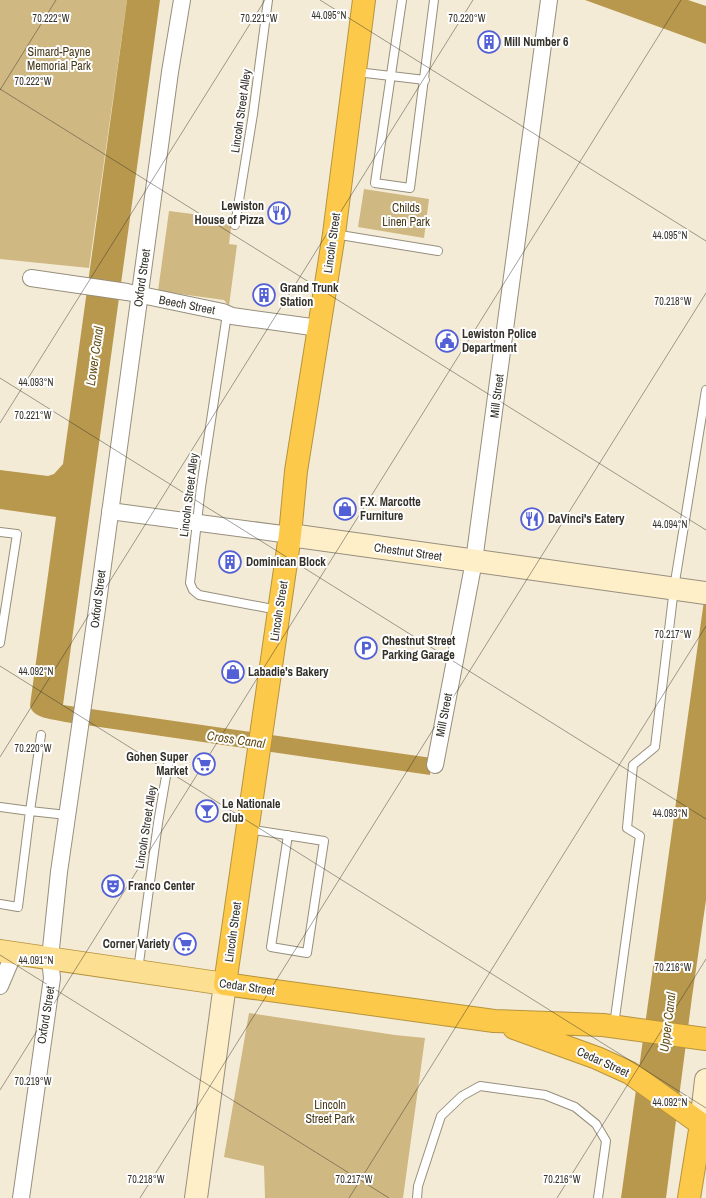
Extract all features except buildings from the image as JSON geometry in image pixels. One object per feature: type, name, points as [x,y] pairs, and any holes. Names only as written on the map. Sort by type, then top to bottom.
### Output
[{"type":"highway","name":"Lincoln Street","points":[[225,984],[290,535],[296,470],[334,234],[364,0]]},
{"type":"highway","name":"Cedar Street","points":[[225,984],[494,1021],[624,1027],[701,1038]]},
{"type":"highway","name":"Cedar Street","points":[[494,1021],[597,1058],[630,1073],[693,1118]]},
{"type":"highway","points":[[689,1198],[701,1159],[693,1118]]},
{"type":"main road","name":"Cedar Street","points":[[7,952],[225,984]]},
{"type":"street","name":"Oxford Street","points":[[21,1198],[52,978],[50,958],[67,815],[110,511],[134,294],[182,0]]},
{"type":"street","name":"Mill Street","points":[[435,765],[474,561],[550,0]]},
{"type":"street","name":"Beech Street","points":[[31,278],[134,294],[227,314],[319,328]]},
{"type":"street","name":"Chestnut Street","points":[[110,511],[702,592]]},
{"type":"street","points":[[0,986],[7,952]]},
{"type":"street","name":"Lincoln Street","points":[[196,1198],[225,984]]},
{"type":"street","points":[[693,1118],[706,1080]]},
{"type":"lane","name":"Lincoln Street Alley","points":[[235,225],[253,114],[268,0]]},
{"type":"lane","points":[[402,0],[375,183],[410,188],[425,80],[434,0]]},
{"type":"lane","points":[[354,72],[425,80]]},
{"type":"lane","points":[[334,234],[438,250]]},
{"type":"lane","name":"Lincoln Street Alley","points":[[227,314],[201,487],[190,583],[193,590],[199,595],[279,610]]},
{"type":"lane","points":[[624,1027],[640,836],[627,828],[633,765],[655,747],[674,588],[706,390]]},
{"type":"lane","points":[[0,532],[17,534],[0,643]]},
{"type":"lane","points":[[0,904],[18,907],[41,735]]},
{"type":"lane","name":"Lincoln Street Alley","points":[[138,971],[158,823],[169,759]]},
{"type":"lane","points":[[0,807],[67,815]]},
{"type":"lane","points":[[247,829],[288,834],[324,841],[307,953],[271,947],[288,834]]},
{"type":"lane","points":[[417,1198],[418,1186],[441,1116],[462,1096],[480,1086],[544,1095],[575,1107],[596,1124],[606,1141],[598,1198]]},
{"type":"green space","name":"Simard-Payne Memorial Park","points":[[0,0],[127,0],[89,268],[0,259]]},
{"type":"green space","name":"Childs Linen Park","points":[[364,189],[429,199],[424,238],[358,227]]},
{"type":"green space","points":[[169,211],[232,219],[229,244],[237,245],[229,306],[224,300],[158,291]]},
{"type":"green space","name":"Lincoln Street Park","points":[[249,1013],[395,1035],[425,1038],[403,1198],[265,1198],[264,1166],[224,1157]]},
{"type":"water","points":[[127,0],[160,0],[63,705],[432,758],[430,775],[65,722],[39,716],[32,710],[30,705],[56,517],[0,509],[0,470],[48,476],[54,474],[63,464]]},
{"type":"water","points":[[585,0],[688,0],[706,6],[706,44]]},
{"type":"water","name":"Upper Canal","points":[[706,586],[706,900],[666,1198],[621,1198]]},
{"type":"place","name":"Mill Number 6","points":[[489,42]]},
{"type":"place","name":"Lewiston House of Pizza","points":[[279,213]]},
{"type":"place","name":"Grand Trunk Station","points":[[264,295]]},
{"type":"place","name":"Lewiston Police Department","points":[[447,341]]},
{"type":"place","name":"F.X. Marcotte Furniture","points":[[345,509]]},
{"type":"place","name":"DaVinci's Eatery","points":[[532,519]]},
{"type":"place","name":"Dominican Block","points":[[230,562]]},
{"type":"place","name":"Chestnut Street Parking Garage","points":[[366,648]]},
{"type":"place","name":"Labadie's Bakery","points":[[233,672]]},
{"type":"place","name":"Gohen Super Market","points":[[204,764]]},
{"type":"place","name":"Le Nationale Club","points":[[207,811]]},
{"type":"place","name":"Franco Center","points":[[113,886]]},
{"type":"place","name":"Corner Variety","points":[[185,944]]},
{"type":"water label","name":"Lower Canal","points":[[94,356]]},
{"type":"water label","name":"Cross Canal","points":[[236,739]]}]
